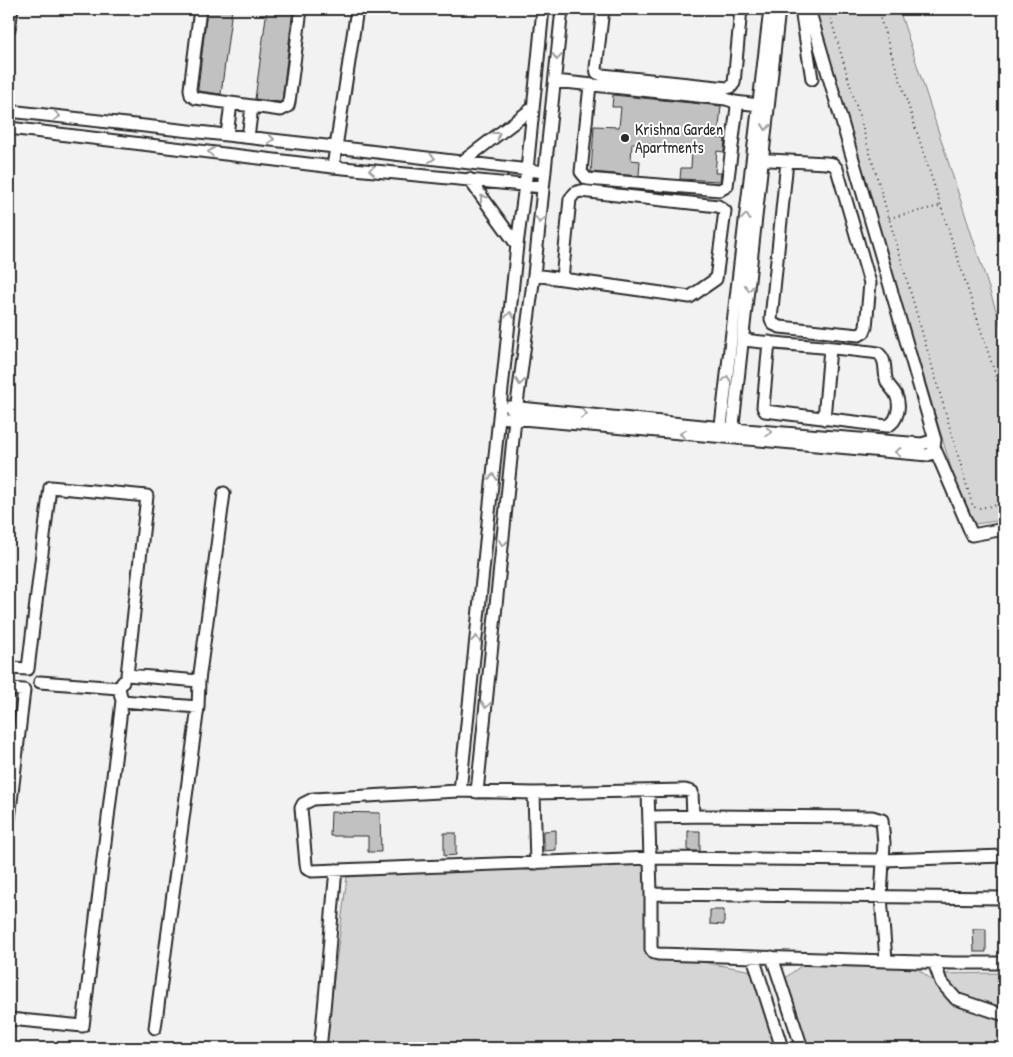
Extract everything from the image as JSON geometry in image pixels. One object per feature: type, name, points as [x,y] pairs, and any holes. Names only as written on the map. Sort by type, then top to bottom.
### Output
[{"type":"street","points":[[9,28],[12,9]]},
{"type":"street","points":[[200,9],[190,92],[195,98],[281,110],[288,106],[301,9]]},
{"type":"street","points":[[333,166],[357,9]]},
{"type":"street","points":[[460,792],[517,245],[526,185],[543,9]]},
{"type":"street","points":[[477,792],[516,413],[534,275],[562,9]]},
{"type":"street","points":[[603,9],[597,73],[727,88],[731,87],[734,83],[742,9]]},
{"type":"street","points":[[720,432],[770,9]]},
{"type":"street","points":[[732,434],[779,9]]},
{"type":"street","points":[[801,9],[812,79]]},
{"type":"street","points":[[809,9],[935,445],[972,534],[1004,530]]},
{"type":"street","points":[[555,81],[726,99],[759,105]]},
{"type":"street","points":[[590,85],[581,172],[587,179],[724,189],[727,186],[730,172],[737,108],[735,102]]},
{"type":"street","points":[[227,135],[231,103]]},
{"type":"street","points":[[248,137],[252,107]]},
{"type":"street","points":[[462,162],[533,108]]},
{"type":"street","points":[[9,111],[545,172]]},
{"type":"street","points":[[9,128],[333,166],[543,187]]},
{"type":"street","points":[[762,160],[787,161],[826,163],[833,164],[837,169],[870,283],[866,327],[864,332],[859,335],[780,327],[773,324],[771,319],[787,161]]},
{"type":"street","points":[[469,180],[517,245]]},
{"type":"street","points":[[534,275],[690,297],[716,279],[725,211],[718,206],[580,191],[575,193],[570,199],[562,278]]},
{"type":"street","points":[[743,340],[769,342],[878,353],[884,361],[887,381],[898,400],[898,412],[895,420],[887,426],[765,411],[763,407],[769,342]]},
{"type":"street","points":[[824,419],[830,348]]},
{"type":"street","points":[[500,412],[732,434],[935,445]]},
{"type":"street","points":[[9,1019],[83,1026],[122,701],[119,688],[127,675],[147,496],[50,487],[28,669]]},
{"type":"street","points":[[155,1028],[198,708],[199,681],[224,493]]},
{"type":"street","points":[[9,668],[28,669],[40,682]]},
{"type":"street","points":[[127,675],[199,681]]},
{"type":"street","points":[[9,689],[24,690],[40,682],[119,688]]},
{"type":"street","points":[[9,819],[24,690]]},
{"type":"street","points":[[122,701],[198,708]]},
{"type":"street","points":[[693,816],[692,792],[689,790],[534,793],[460,792],[313,799],[307,801],[301,808],[307,869],[312,871],[651,858],[883,860],[1004,856]]},
{"type":"street","points":[[648,791],[651,858],[650,944],[654,953],[1004,963]]},
{"type":"street","points":[[534,793],[536,863]]},
{"type":"street","points":[[649,817],[877,818],[882,820],[883,860],[881,897],[886,960]]},
{"type":"street","points":[[320,1048],[327,989],[336,870]]},
{"type":"street","points":[[651,894],[1004,898]]},
{"type":"street","points":[[753,956],[782,1048]]},
{"type":"street","points":[[772,957],[802,1048]]},
{"type":"street","points":[[934,962],[941,982],[956,999],[1004,1016]]},
{"type":"path","points":[[828,9],[973,507],[979,508],[1004,504]]},
{"type":"path","points":[[877,9],[1004,401]]},
{"type":"path","points":[[889,218],[941,206]]},
{"type":"shaded area","points":[[814,9],[899,9],[1004,335],[1004,520],[968,525]]},
{"type":"shaded area","points":[[651,858],[658,954],[758,972],[782,1048],[325,1048],[347,877]]},
{"type":"shaded area","points":[[811,958],[908,961],[956,999],[1004,1020],[1004,1048],[808,1048],[786,1000],[780,982]]},
{"type":"shaded area","points":[[1004,973],[1004,1013],[973,1005],[938,974]]},
{"type":"building","points":[[207,9],[232,9],[221,94],[198,91]]},
{"type":"building","points":[[267,9],[293,9],[282,101],[280,102],[255,99]]},
{"type":"building","points":[[613,95],[721,106],[718,138],[725,139],[724,152],[717,151],[715,173],[721,173],[720,181],[680,179],[681,168],[691,168],[692,151],[669,149],[669,146],[632,143],[631,160],[640,161],[639,176],[591,172],[594,126],[619,127],[621,107],[612,107]]},
{"type":"building","points":[[331,812],[380,813],[381,852],[368,852],[368,836],[330,836]]},
{"type":"building","points":[[556,830],[556,850],[544,851],[544,831]]},
{"type":"building","points":[[688,831],[700,831],[700,851],[688,851]]},
{"type":"building","points":[[444,833],[456,833],[456,855],[444,856]]},
{"type":"building","points":[[710,910],[724,910],[724,925],[710,924]]},
{"type":"building","points":[[973,929],[986,929],[986,952],[974,952]]},
{"type":"place","name":"Krishna Garden Apartments","points":[[625,138]]}]
